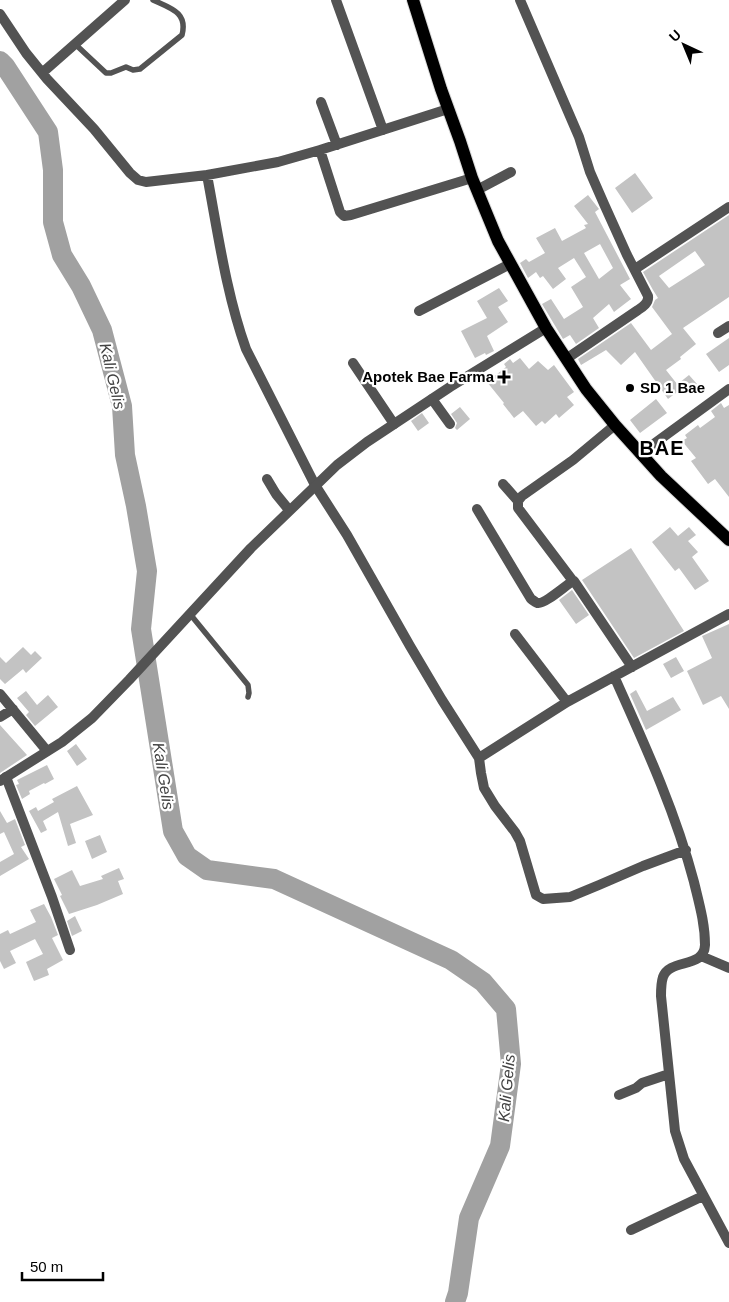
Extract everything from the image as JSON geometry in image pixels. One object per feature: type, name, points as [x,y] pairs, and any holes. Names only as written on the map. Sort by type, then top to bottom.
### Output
[{"type":"main road","points":[[413,0],[474,184],[498,241],[546,328],[586,389],[640,454],[729,540]]},
{"type":"street","points":[[42,72],[124,0]]},
{"type":"street","points":[[336,0],[383,130]]},
{"type":"street","points":[[520,0],[578,137],[594,180],[649,299],[638,310],[566,359]]},
{"type":"street","points":[[0,14],[26,53],[138,180],[151,182],[207,175],[278,162],[448,109]]},
{"type":"street","points":[[321,102],[337,145]]},
{"type":"street","points":[[320,150],[340,212],[344,216],[474,184],[512,172]]},
{"type":"street","points":[[207,175],[223,262],[246,349],[315,485],[347,535],[424,669],[479,758],[484,788],[520,841],[536,894],[543,900],[570,897],[686,850]]},
{"type":"street","points":[[635,269],[729,207]]},
{"type":"street","points":[[419,311],[510,264]]},
{"type":"street","points":[[718,333],[729,326]]},
{"type":"street","points":[[70,950],[52,897],[3,779],[48,751],[92,718],[250,548],[337,464],[432,399],[546,328]]},
{"type":"street","points":[[353,363],[394,424]]},
{"type":"street","points":[[640,454],[729,389]]},
{"type":"street","points":[[432,399],[450,424]]},
{"type":"street","points":[[615,425],[572,460],[522,496],[518,501],[518,508],[576,584],[632,667]]},
{"type":"street","points":[[268,479],[276,494],[289,510]]},
{"type":"street","points":[[503,484],[518,501]]},
{"type":"street","points":[[477,509],[527,594],[536,602],[546,600],[572,580]]},
{"type":"street","points":[[479,758],[567,702],[729,614]]},
{"type":"street","points":[[515,634],[567,702]]},
{"type":"street","points":[[614,676],[650,755],[686,850],[704,920],[704,950],[701,956],[668,970],[662,978],[661,996],[673,1117],[677,1139],[684,1159],[729,1243]]},
{"type":"street","points":[[0,694],[48,751]]},
{"type":"street","points":[[0,717],[13,709]]},
{"type":"street","points":[[701,956],[729,968]]},
{"type":"street","points":[[619,1095],[636,1088],[642,1083],[669,1074]]},
{"type":"street","points":[[631,1230],[704,1196]]},
{"type":"lane","points":[[75,44],[106,73],[126,67],[133,70],[140,69],[182,35],[184,27],[181,17],[177,12],[153,0]]},
{"type":"lane","points":[[190,614],[246,682],[249,689],[248,697]]},
{"type":"building","points":[[635,173],[653,198],[632,213],[615,188]]},
{"type":"building","points":[[588,195],[599,209],[595,212],[630,279],[620,285],[631,299],[614,312],[609,304],[593,318],[599,328],[576,344],[570,335],[563,339],[542,304],[551,299],[564,319],[583,307],[571,287],[586,277],[574,258],[558,268],[566,279],[553,289],[543,276],[540,278],[536,272],[528,278],[520,263],[526,259],[529,262],[545,253],[536,238],[555,228],[562,241],[586,228],[584,225],[588,224],[574,206]],"holes":[[[600,244],[613,268],[599,279],[584,253]]]},
{"type":"building","points":[[729,215],[729,297],[683,328],[696,344],[680,357],[681,359],[666,370],[681,389],[668,399],[635,352],[621,365],[606,350],[581,365],[578,359],[631,323],[651,350],[672,334],[652,307],[658,298],[643,272]],"holes":[[[695,251],[705,265],[669,288],[659,276]]]},
{"type":"building","points":[[499,288],[508,301],[498,307],[508,322],[487,336],[494,351],[475,358],[461,331],[487,318],[477,301]]},
{"type":"building","points":[[729,338],[729,365],[719,372],[706,354]]},
{"type":"building","points":[[520,358],[529,369],[538,361],[548,370],[554,365],[574,392],[567,397],[574,405],[559,418],[556,414],[545,424],[542,421],[536,426],[523,411],[514,418],[487,382],[506,367],[504,364],[510,359],[513,363]]},
{"type":"building","points":[[689,375],[697,384],[687,393],[679,383]]},
{"type":"building","points":[[656,399],[667,413],[640,433],[630,420]]},
{"type":"building","points":[[721,403],[724,408],[729,405],[729,497],[715,479],[708,484],[691,461],[696,458],[682,441],[687,438],[685,435],[698,425],[700,428],[715,417],[711,411]]},
{"type":"building","points":[[460,407],[470,419],[457,430],[455,428],[457,423],[451,414]]},
{"type":"building","points":[[422,413],[429,423],[418,431],[411,421]]},
{"type":"building","points":[[670,527],[678,536],[689,527],[696,535],[688,541],[698,552],[692,557],[709,581],[695,590],[679,568],[675,571],[652,542]]},
{"type":"building","points":[[631,548],[684,631],[634,658],[582,580]]},
{"type":"building","points":[[572,590],[589,615],[576,624],[559,600]]},
{"type":"building","points":[[729,624],[729,709],[721,696],[703,705],[687,671],[712,658],[702,636]]},
{"type":"building","points":[[23,647],[31,655],[35,651],[42,658],[26,673],[23,669],[5,684],[0,679],[0,657],[6,663]]},
{"type":"building","points":[[676,657],[684,671],[671,678],[663,664]]},
{"type":"building","points":[[636,690],[647,711],[673,697],[681,710],[646,730],[630,694]]},
{"type":"building","points":[[26,691],[37,705],[48,695],[58,707],[35,726],[26,715],[29,712],[17,698]]},
{"type":"building","points":[[0,725],[27,755],[0,773]]},
{"type":"building","points":[[76,744],[87,759],[77,766],[67,751]]},
{"type":"building","points":[[47,765],[54,779],[29,791],[30,794],[22,799],[16,785],[19,784],[17,780]]},
{"type":"building","points":[[77,786],[93,815],[70,824],[76,843],[68,846],[58,812],[43,821],[47,830],[41,833],[29,811],[36,807],[38,811],[54,802],[52,799]]},
{"type":"building","points":[[0,811],[7,823],[15,819],[25,845],[21,847],[29,859],[0,876],[0,862],[14,854],[4,832],[0,834]]},
{"type":"building","points":[[100,835],[107,852],[92,859],[85,841]]},
{"type":"building","points":[[119,868],[124,879],[118,881],[123,894],[69,914],[54,879],[72,870],[80,886],[103,879],[101,876]]},
{"type":"building","points":[[44,904],[58,935],[52,938],[63,960],[47,969],[49,975],[34,981],[26,962],[43,954],[35,939],[10,951],[16,963],[4,969],[0,961],[0,934],[8,930],[10,934],[36,922],[30,910]]},
{"type":"building","points":[[75,916],[82,931],[72,936],[67,921]]},
{"type":"waterway","name":"Kali Gelis","points":[[0,61],[48,132],[53,170],[53,222],[62,255],[81,286],[102,330],[122,406],[125,455],[147,571],[141,629],[173,831],[187,856],[207,870],[274,879],[451,960],[483,982],[506,1009],[511,1064],[500,1146],[469,1218],[455,1302]]},
{"type":"place","name":"Apotek Bae Farma","points":[[504,377]]},
{"type":"place","name":"SD 1 Bae","points":[[630,388]]},
{"type":"district","name":"BAE","points":[[662,448]]}]
